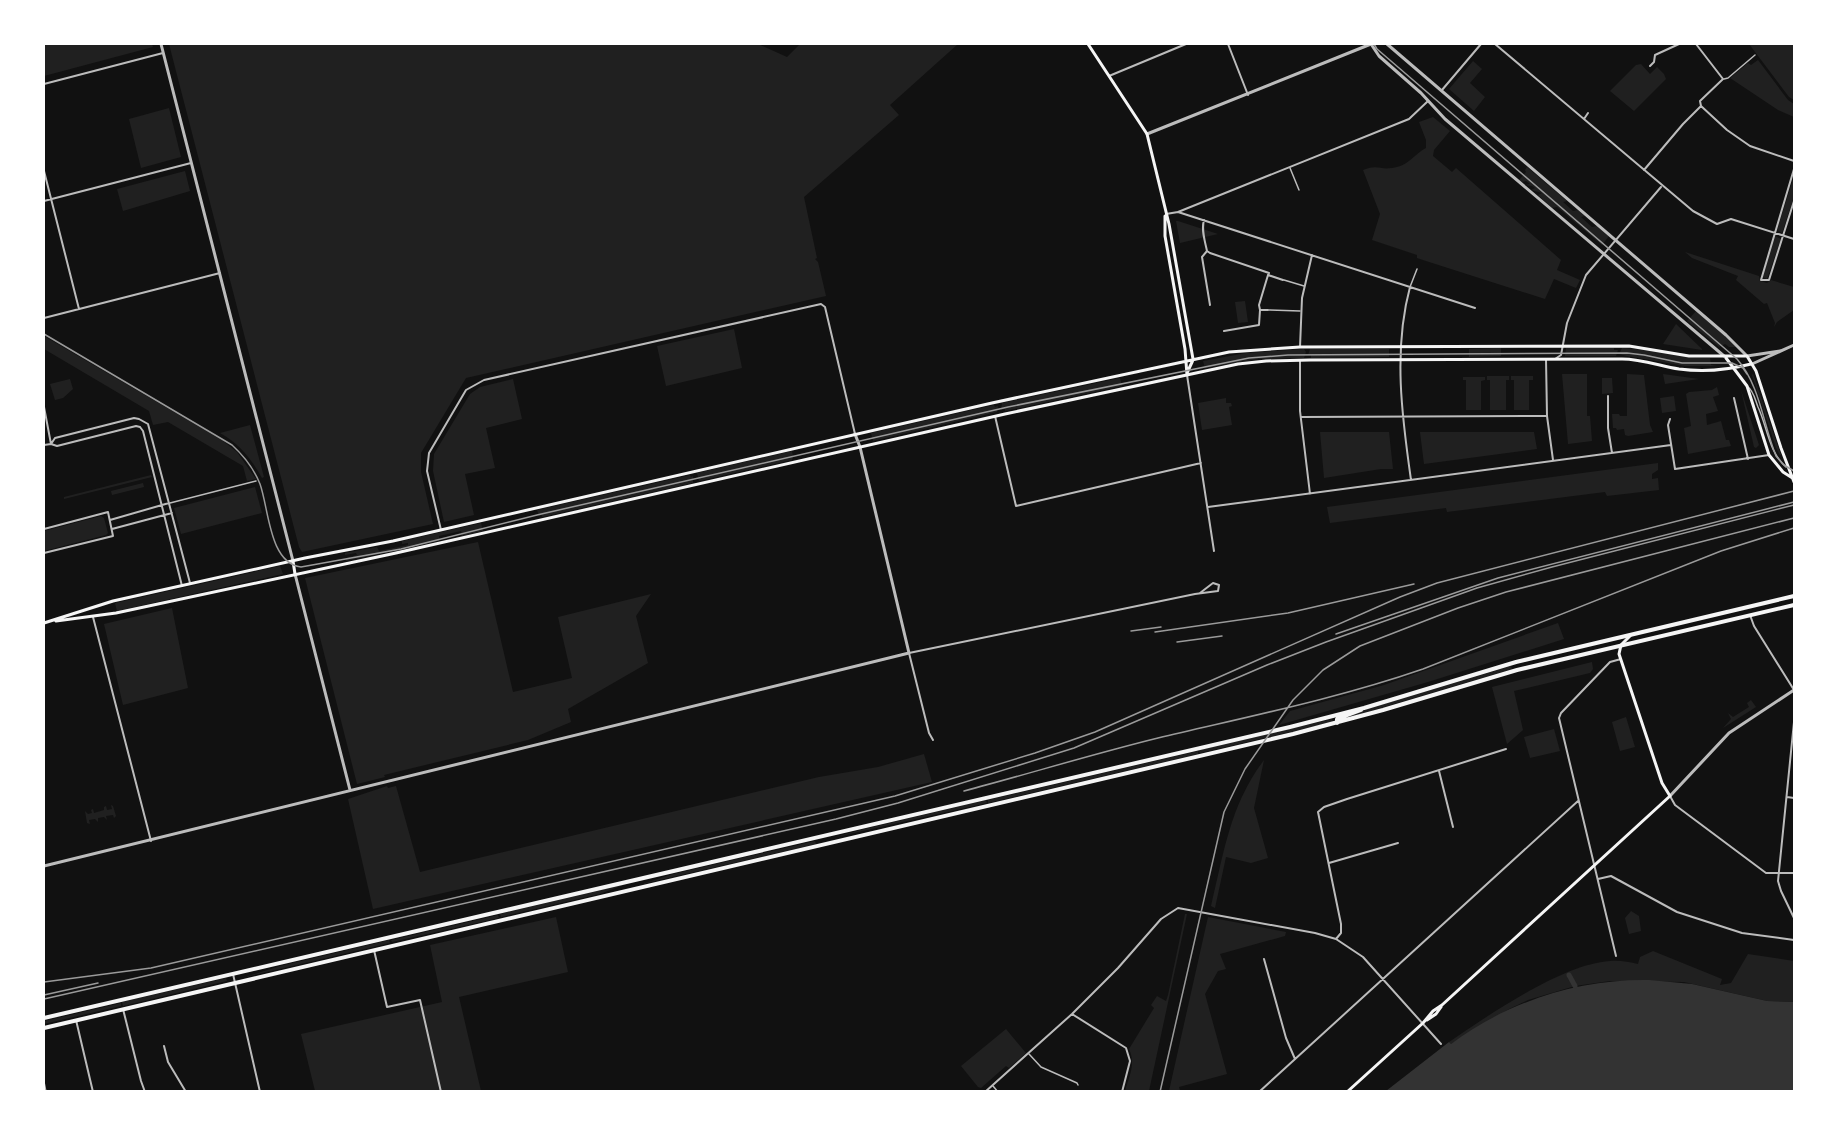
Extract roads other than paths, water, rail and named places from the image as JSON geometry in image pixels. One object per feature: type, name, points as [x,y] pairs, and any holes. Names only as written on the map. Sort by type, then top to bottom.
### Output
[{"type":"main road","points":[[1088,44],[1147,134],[1169,224],[1193,359],[1186,375]]},
{"type":"main road","points":[[1165,214],[1165,236],[1186,361],[1186,375]]},
{"type":"main road","points":[[49,622],[91,607],[190,584],[441,530],[855,434],[1229,352],[1300,347],[1629,346],[1680,356],[1747,356],[1756,371],[1780,448],[1792,469],[1794,480]]},
{"type":"main road","points":[[1724,356],[1747,386],[1769,455],[1783,472],[1794,480]]},
{"type":"main road","points":[[44,623],[93,617],[396,553],[995,416],[1254,362],[1402,359],[1631,359],[1691,370],[1752,364]]},
{"type":"main road","points":[[293,561],[295,574]]},
{"type":"main road","points":[[44,1018],[1290,727],[1364,708],[1516,662],[1793,596]]},
{"type":"main road","points":[[44,1028],[1293,734],[1487,678],[1794,605]]},
{"type":"main road","points":[[91,607],[93,617]]},
{"type":"main road","points":[[1347,1092],[1436,1014],[1442,1005],[1670,796],[1662,783],[1619,654],[1621,645],[1630,636]]},
{"type":"main road","points":[[1337,723],[1337,719],[1358,713],[1364,708]]},
{"type":"main road","points":[[823,836],[825,843]]},
{"type":"main road","points":[[634,880],[636,888]]},
{"type":"street","points":[[160,44],[293,561]]},
{"type":"street","points":[[1109,76],[1186,44]]},
{"type":"street","points":[[1228,44],[1248,95]]},
{"type":"street","points":[[1147,134],[1371,44],[1379,56],[1421,93],[1445,119],[1724,356]]},
{"type":"street","points":[[1387,44],[1726,335],[1747,356],[1780,351]]},
{"type":"street","points":[[1442,90],[1481,44]]},
{"type":"street","points":[[1495,44],[1692,211],[1717,224],[1731,219],[1794,239]]},
{"type":"street","points":[[1650,66],[1654,62],[1655,55],[1679,44]]},
{"type":"street","points":[[1696,44],[1723,79],[1700,101],[1701,106],[1742,141],[1760,150],[1794,161]]},
{"type":"street","points":[[44,84],[163,53]]},
{"type":"street","points":[[1165,214],[1178,212],[1409,119],[1428,101]]},
{"type":"street","points":[[1644,170],[1701,106]]},
{"type":"street","points":[[1584,119],[1588,113]]},
{"type":"street","points":[[44,201],[191,163]]},
{"type":"street","points":[[1794,169],[1761,280],[1769,280],[1794,201]]},
{"type":"street","points":[[44,171],[79,309]]},
{"type":"street","points":[[1555,359],[1561,355],[1567,323],[1589,271],[1662,186]]},
{"type":"street","points":[[1178,212],[1475,308]]},
{"type":"street","points":[[1204,220],[1202,226],[1207,251]]},
{"type":"street","points":[[1207,251],[1283,280]]},
{"type":"street","points":[[1207,251],[1202,257],[1210,305]]},
{"type":"street","points":[[1300,347],[1300,311],[1312,255]]},
{"type":"street","points":[[44,318],[220,273]]},
{"type":"street","points":[[1224,330],[1259,325],[1259,305],[1268,275]]},
{"type":"street","points":[[1410,287],[1403,318],[1401,346],[1402,416],[1411,480]]},
{"type":"street","points":[[441,530],[427,471],[429,453],[466,390],[477,382],[822,304],[825,307],[860,447],[928,733],[933,740]]},
{"type":"street","points":[[1260,310],[1268,310]]},
{"type":"street","points":[[1752,364],[1794,345]]},
{"type":"street","points":[[1546,359],[1547,416],[1554,461]]},
{"type":"street","points":[[1300,360],[1301,417],[1310,494]]},
{"type":"street","points":[[1186,375],[1214,551]]},
{"type":"street","points":[[1608,396],[1608,428],[1612,453]]},
{"type":"street","points":[[1734,398],[1748,459]]},
{"type":"street","points":[[44,407],[51,444]]},
{"type":"street","points":[[995,416],[1016,506],[1201,463]]},
{"type":"street","points":[[1301,417],[1547,416]]},
{"type":"street","points":[[51,444],[55,438],[134,418],[144,421],[150,429],[190,584]]},
{"type":"street","points":[[1670,418],[1668,425],[1675,469],[1769,455]]},
{"type":"street","points":[[140,427],[144,421]]},
{"type":"street","points":[[44,445],[57,446],[136,426],[140,427]]},
{"type":"street","points":[[140,427],[143,431],[182,586]]},
{"type":"street","points":[[1208,507],[1671,445]]},
{"type":"street","points":[[110,520],[169,503]]},
{"type":"street","points":[[44,529],[108,512],[113,536],[44,553]]},
{"type":"street","points":[[112,529],[172,513]]},
{"type":"street","points":[[295,574],[350,790]]},
{"type":"street","points":[[44,866],[909,653],[1218,591],[1219,585],[1213,583],[1200,593]]},
{"type":"street","points":[[1750,615],[1754,626],[1794,691],[1729,733],[1670,796],[1675,805],[1766,873],[1794,873]]},
{"type":"street","points":[[93,617],[151,841]]},
{"type":"street","points":[[1616,956],[1559,718],[1561,713],[1610,662],[1621,659]]},
{"type":"street","points":[[1794,722],[1778,885],[1794,918]]},
{"type":"street","points":[[1336,939],[1341,933],[1341,924],[1318,812],[1324,807],[1347,799],[1506,749]]},
{"type":"street","points":[[1439,771],[1453,827]]},
{"type":"street","points":[[1787,797],[1794,798]]},
{"type":"street","points":[[1259,1092],[1578,801]]},
{"type":"street","points":[[1329,863],[1398,843]]},
{"type":"street","points":[[1597,879],[1611,876],[1677,912],[1738,932],[1794,940]]},
{"type":"street","points":[[985,1092],[1072,1014],[1161,920],[1178,908],[1315,933],[1336,939],[1358,952],[1441,1044]]},
{"type":"street","points":[[374,951],[387,1007],[420,1000],[441,1092]]},
{"type":"street","points":[[1264,959],[1294,1059]]},
{"type":"street","points":[[233,974],[260,1091]]},
{"type":"street","points":[[123,1009],[145,1092]]},
{"type":"street","points":[[1072,1014],[1126,1048],[1130,1060],[1122,1092]]},
{"type":"street","points":[[76,1020],[93,1092]]},
{"type":"street","points":[[164,1046],[168,1062],[186,1092]]},
{"type":"lane","points":[[1723,79],[1728,78],[1755,55]]},
{"type":"lane","points":[[1289,167],[1299,190]]},
{"type":"lane","points":[[1410,287],[1417,269]]},
{"type":"lane","points":[[1283,280],[1304,286]]},
{"type":"lane","points":[[1268,310],[1300,311]]},
{"type":"lane","points":[[1747,386],[1752,389],[1763,415],[1776,456],[1784,465],[1792,469]]},
{"type":"lane","points":[[169,503],[256,481]]},
{"type":"lane","points":[[1028,1054],[1041,1067],[1078,1085]]},
{"type":"lane","points":[[44,1082],[46,1092]]},
{"type":"lane","points":[[993,1085],[998,1092]]},
{"type":"waterway","points":[[1569,975],[1575,986]]},
{"type":"tram line","points":[[1374,44],[1377,49],[1737,359],[1745,369],[1756,393],[1776,456],[1794,471]]},
{"type":"tram line","points":[[44,334],[232,445],[258,478],[276,546],[290,563],[301,567],[401,549],[537,515],[1008,407],[1249,358],[1288,355],[1627,353],[1682,363],[1732,363],[1743,368],[1747,374]]},
{"type":"tram line","points":[[44,999],[898,803],[1074,748],[1267,665],[1477,588],[1794,505]]},
{"type":"tram line","points":[[1160,1092],[1224,812],[1245,769],[1293,700],[1323,670],[1360,646],[1506,592],[1794,518]]},
{"type":"tram line","points":[[964,791],[1134,744],[1291,707],[1390,680],[1721,551],[1794,528]]},
{"type":"railway","points":[[44,982],[151,968],[895,796],[1095,732],[1400,597],[1437,583],[1794,491]]},
{"type":"railway","points":[[1336,634],[1498,578],[1794,502]]},
{"type":"railway","points":[[1155,632],[1288,613],[1414,584]]},
{"type":"railway","points":[[1131,631],[1161,627]]},
{"type":"railway","points":[[1177,642],[1222,636]]},
{"type":"railway","points":[[44,995],[98,983]]}]
